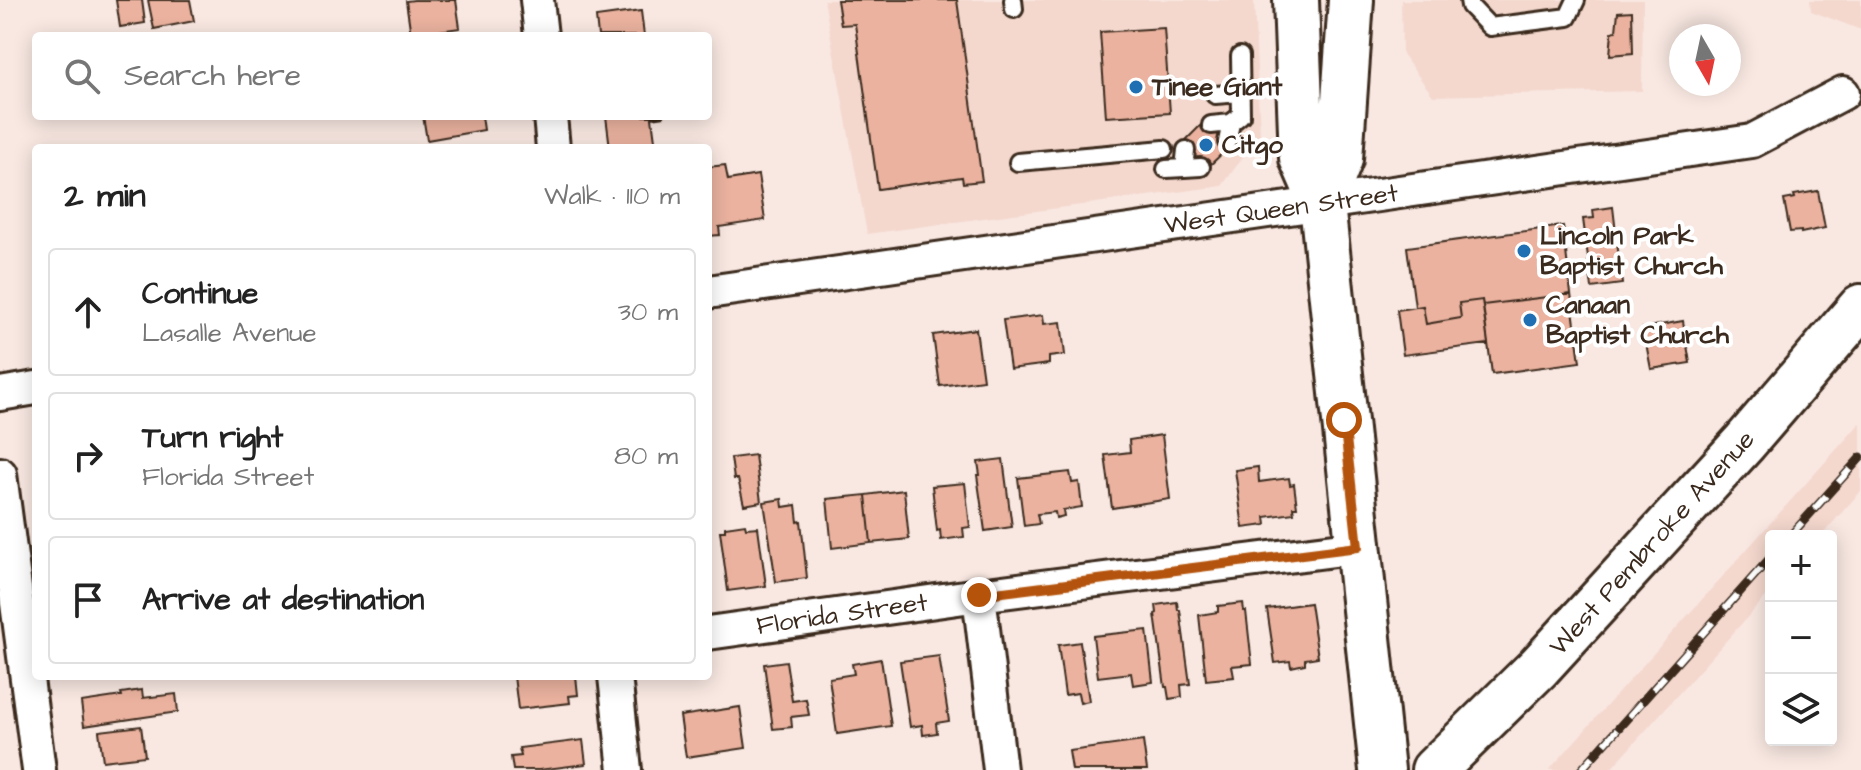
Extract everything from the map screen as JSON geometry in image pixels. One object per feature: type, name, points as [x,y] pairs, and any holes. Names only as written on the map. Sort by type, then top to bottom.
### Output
[{"type":"main road","points":[[1296,0],[1302,158],[1322,204],[1382,770]]},
{"type":"main road","points":[[1322,204],[1340,159],[1351,0]]},
{"type":"main road","name":"West Pembroke Avenue","points":[[1434,770],[1549,655],[1745,442],[1861,307]]},
{"type":"street","points":[[537,0],[541,32]]},
{"type":"street","name":"West Queen Street","points":[[712,291],[1752,141],[1843,93]]},
{"type":"street","points":[[550,120],[553,144]]},
{"type":"street","points":[[0,394],[32,389]]},
{"type":"street","points":[[0,474],[39,770]]},
{"type":"street","name":"Florida Street","points":[[712,632],[1358,547]]},
{"type":"street","points":[[979,595],[1000,770]]},
{"type":"street","points":[[615,680],[625,770]]},
{"type":"lane","points":[[1469,0],[1470,6],[1490,27],[1568,17],[1576,0]]},
{"type":"lane","points":[[1211,125],[1231,123],[1241,115],[1240,56]]},
{"type":"lane","points":[[1215,95],[1241,93]]},
{"type":"lane","points":[[1227,142],[1231,123]]},
{"type":"lane","points":[[1018,162],[1164,149]]},
{"type":"lane","points":[[1166,169],[1193,167],[1186,150]]},
{"type":"shaded area","points":[[824,0],[1254,0],[1260,134],[1222,186],[867,234]]},
{"type":"shaded area","points":[[1401,0],[1643,0],[1642,91],[1433,96],[1402,54]]},
{"type":"shaded area","points":[[1810,0],[1861,0],[1861,30],[1811,11]]},
{"type":"shaded area","points":[[1861,422],[1861,491],[1826,530],[1765,530],[1765,598],[1610,770],[1549,770]]},
{"type":"building","points":[[116,0],[142,0],[145,23],[120,27]]},
{"type":"building","points":[[148,0],[190,0],[194,21],[154,29]]},
{"type":"building","points":[[456,0],[460,28],[411,32],[406,1]]},
{"type":"building","points":[[837,0],[957,0],[982,181],[963,183],[962,177],[878,189],[855,24],[841,25]]},
{"type":"building","points":[[641,11],[644,32],[598,32],[596,17]]},
{"type":"building","points":[[1632,11],[1633,53],[1610,55],[1618,12]]},
{"type":"building","name":"Tinee Giant","points":[[1164,28],[1170,113],[1106,117],[1100,32]]},
{"type":"building","points":[[424,120],[483,120],[484,130],[427,140]]},
{"type":"building","points":[[606,120],[652,120],[655,144],[610,144]]},
{"type":"building","name":"Citgo","points":[[1206,120],[1231,145],[1205,170],[1181,145]]},
{"type":"building","points":[[725,165],[728,180],[758,175],[765,220],[719,227],[720,235],[712,236],[712,167]]},
{"type":"building","points":[[1818,191],[1825,228],[1790,232],[1784,200]]},
{"type":"building","points":[[1613,207],[1622,284],[1592,288],[1583,219],[1594,218],[1593,210]]},
{"type":"building","points":[[1563,226],[1571,294],[1483,305],[1482,300],[1459,303],[1461,318],[1426,324],[1423,306],[1415,307],[1407,247]]},
{"type":"building","name":"Canaan Baptist Church","points":[[1571,294],[1580,362],[1492,374],[1483,305]]},
{"type":"building","points":[[1482,300],[1488,344],[1403,355],[1397,310],[1423,306],[1426,324],[1461,318],[1459,303]]},
{"type":"building","points":[[1043,315],[1044,324],[1061,322],[1065,355],[1049,357],[1049,364],[1010,369],[1003,320]]},
{"type":"building","points":[[1683,321],[1690,363],[1651,369],[1643,328]]},
{"type":"building","points":[[976,329],[983,380],[940,386],[933,335]]},
{"type":"building","points":[[1162,435],[1170,499],[1112,508],[1105,455],[1130,452],[1129,440]]},
{"type":"building","points":[[755,455],[761,502],[744,505],[738,479],[734,479],[731,458]]},
{"type":"building","points":[[1003,459],[1012,527],[985,531],[978,462]]},
{"type":"building","points":[[1258,467],[1259,482],[1289,478],[1290,485],[1294,484],[1297,507],[1293,507],[1294,513],[1265,517],[1266,525],[1243,528],[1235,470]]},
{"type":"building","points":[[1070,472],[1072,483],[1079,482],[1082,507],[1063,510],[1064,516],[1056,518],[1055,512],[1037,514],[1039,524],[1024,526],[1018,478]]},
{"type":"building","points":[[965,483],[970,527],[963,528],[964,537],[941,540],[940,530],[937,531],[932,486]]},
{"type":"building","points":[[904,490],[909,539],[871,543],[866,495]]},
{"type":"building","points":[[866,495],[871,543],[832,548],[827,499]]},
{"type":"building","points":[[782,499],[783,507],[796,505],[798,522],[801,521],[807,578],[776,582],[764,502]]},
{"type":"building","points":[[745,524],[746,528],[758,527],[766,586],[728,591],[720,531],[725,531],[725,527]]},
{"type":"building","points":[[1177,602],[1190,684],[1181,685],[1182,697],[1169,699],[1155,614],[1156,605]]},
{"type":"building","points":[[1243,603],[1252,664],[1232,666],[1234,677],[1206,680],[1199,615],[1218,612],[1218,606]]},
{"type":"building","points":[[1310,603],[1318,657],[1305,659],[1305,664],[1291,667],[1290,661],[1275,663],[1267,609]]},
{"type":"building","points":[[1147,630],[1153,682],[1133,685],[1131,673],[1098,677],[1093,636]]},
{"type":"building","points":[[1080,642],[1089,701],[1080,703],[1078,693],[1065,695],[1058,645]]},
{"type":"building","points":[[939,656],[949,721],[936,723],[937,733],[923,735],[922,725],[910,727],[900,661]]},
{"type":"building","points":[[881,659],[891,726],[837,734],[829,678],[854,674],[852,664]]},
{"type":"building","points":[[786,661],[792,701],[806,699],[809,715],[791,717],[792,727],[773,729],[764,664]]},
{"type":"building","points":[[514,680],[576,680],[578,695],[569,696],[570,703],[518,709]]},
{"type":"building","points":[[142,690],[143,698],[176,694],[178,712],[84,726],[81,702]]},
{"type":"building","points":[[740,707],[746,748],[686,757],[680,716]]},
{"type":"building","points":[[141,726],[145,756],[103,761],[99,731]]},
{"type":"building","points":[[583,740],[586,764],[513,770],[511,757],[521,756],[519,748]]},
{"type":"building","points":[[1143,741],[1147,770],[1072,770],[1069,751]]},
{"type":"railway","points":[[1795,530],[1861,457]]},
{"type":"railway","points":[[1581,770],[1765,564]]},
{"type":"place","name":"Tinee Giant","points":[[1136,87]]},
{"type":"place","name":"Citgo","points":[[1206,145]]},
{"type":"place","name":"Lincoln Park Baptist Church","points":[[1524,251]]},
{"type":"place","name":"Canaan Baptist Church","points":[[1530,320]]},
{"type":"route","points":[[979,595],[1358,547],[1344,420]]}]
